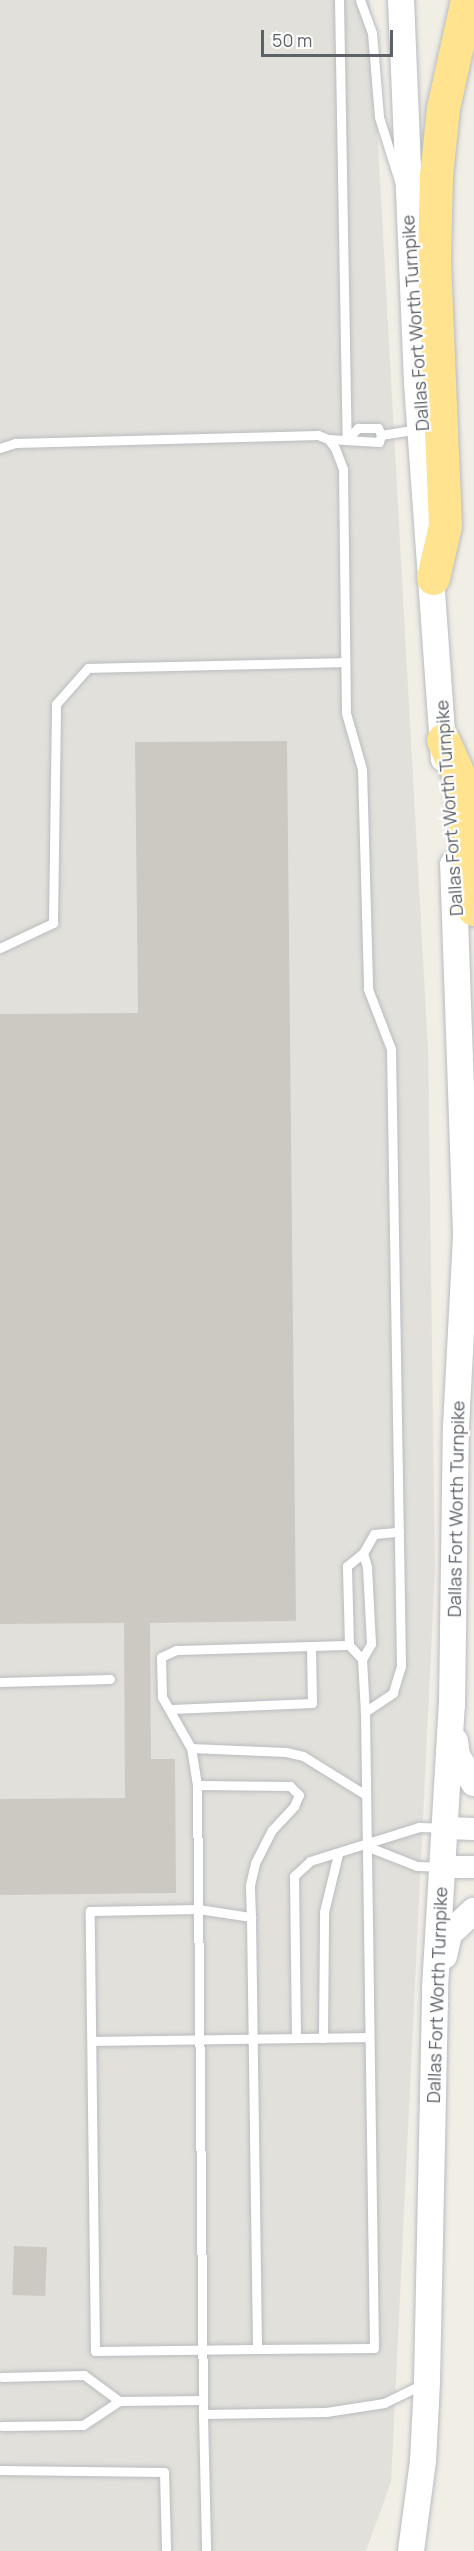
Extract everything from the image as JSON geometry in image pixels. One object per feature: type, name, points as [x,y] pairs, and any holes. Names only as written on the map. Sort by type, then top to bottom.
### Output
[{"type":"highway","points":[[433,578],[445,525],[434,258],[436,176],[443,108],[467,0]]},
{"type":"highway","points":[[443,740],[460,778],[474,909]]},
{"type":"main road","name":"Dallas Fort Worth Turnpike","points":[[401,0],[408,212],[443,740],[458,919],[466,1233],[456,1427],[452,1705],[435,1988],[428,2381],[423,2461],[411,2551]]},
{"type":"main road","points":[[452,1705],[457,1756],[474,1783]]},
{"type":"main road","points":[[435,1988],[449,1934],[474,1911]]},
{"type":"street","points":[[445,1828],[474,1828]]},
{"type":"street","points":[[443,1867],[474,1867]]},
{"type":"lane","points":[[339,0],[347,439]]},
{"type":"lane","points":[[360,0],[372,33],[380,117],[408,212]]},
{"type":"lane","points":[[0,448],[15,443],[318,435],[328,439],[347,439],[358,443],[379,442],[381,435],[378,428],[358,428],[347,439]]},
{"type":"lane","points":[[381,435],[422,428]]},
{"type":"lane","points":[[328,439],[343,469],[346,713],[362,769],[368,989],[391,1049],[402,1666],[393,1693],[365,1712]]},
{"type":"lane","points":[[0,948],[53,923],[56,704],[88,668],[345,662]]},
{"type":"lane","points":[[362,1659],[350,1645],[347,1566],[363,1553],[374,1534],[399,1532]]},
{"type":"lane","points":[[250,1917],[198,1909],[90,1911],[95,2351],[374,2348],[365,1712],[362,1659],[370,1644],[368,1567],[363,1553]]},
{"type":"lane","points":[[206,2551],[197,1785],[191,1748],[172,1709],[162,1696],[161,1657],[176,1650],[350,1645]]},
{"type":"lane","points":[[172,1709],[312,1703],[311,1647]]},
{"type":"lane","points":[[0,1682],[110,1679]]},
{"type":"lane","points":[[191,1748],[286,1752],[303,1756],[366,1795]]},
{"type":"lane","points":[[197,1785],[290,1786],[299,1795],[294,1806],[272,1830],[255,1863],[250,1885],[257,2349]]},
{"type":"lane","points":[[296,2038],[294,1876],[310,1861],[366,1846],[419,1827],[445,1828]]},
{"type":"lane","points":[[366,1846],[417,1866],[443,1867]]},
{"type":"lane","points":[[323,2038],[324,1912],[338,1854]]},
{"type":"lane","points":[[92,2041],[369,2037]]},
{"type":"lane","points":[[2,2377],[84,2376],[119,2401]]},
{"type":"lane","points":[[203,2414],[326,2412],[384,2403],[428,2381]]},
{"type":"lane","points":[[2,2426],[83,2425],[119,2401],[203,2400]]},
{"type":"lane","points":[[0,2470],[164,2472],[166,2551]]},
{"type":"shaded area","points":[[0,0],[370,0],[428,1050],[435,1568],[391,2482],[366,2551],[0,2551]]},
{"type":"building","points":[[287,741],[296,1621],[150,1623],[151,1759],[175,1759],[176,1893],[0,1895],[0,1799],[125,1798],[124,1623],[0,1624],[0,1014],[138,1013],[135,742]]},
{"type":"building","points":[[14,2246],[47,2247],[45,2296],[12,2295]]}]
